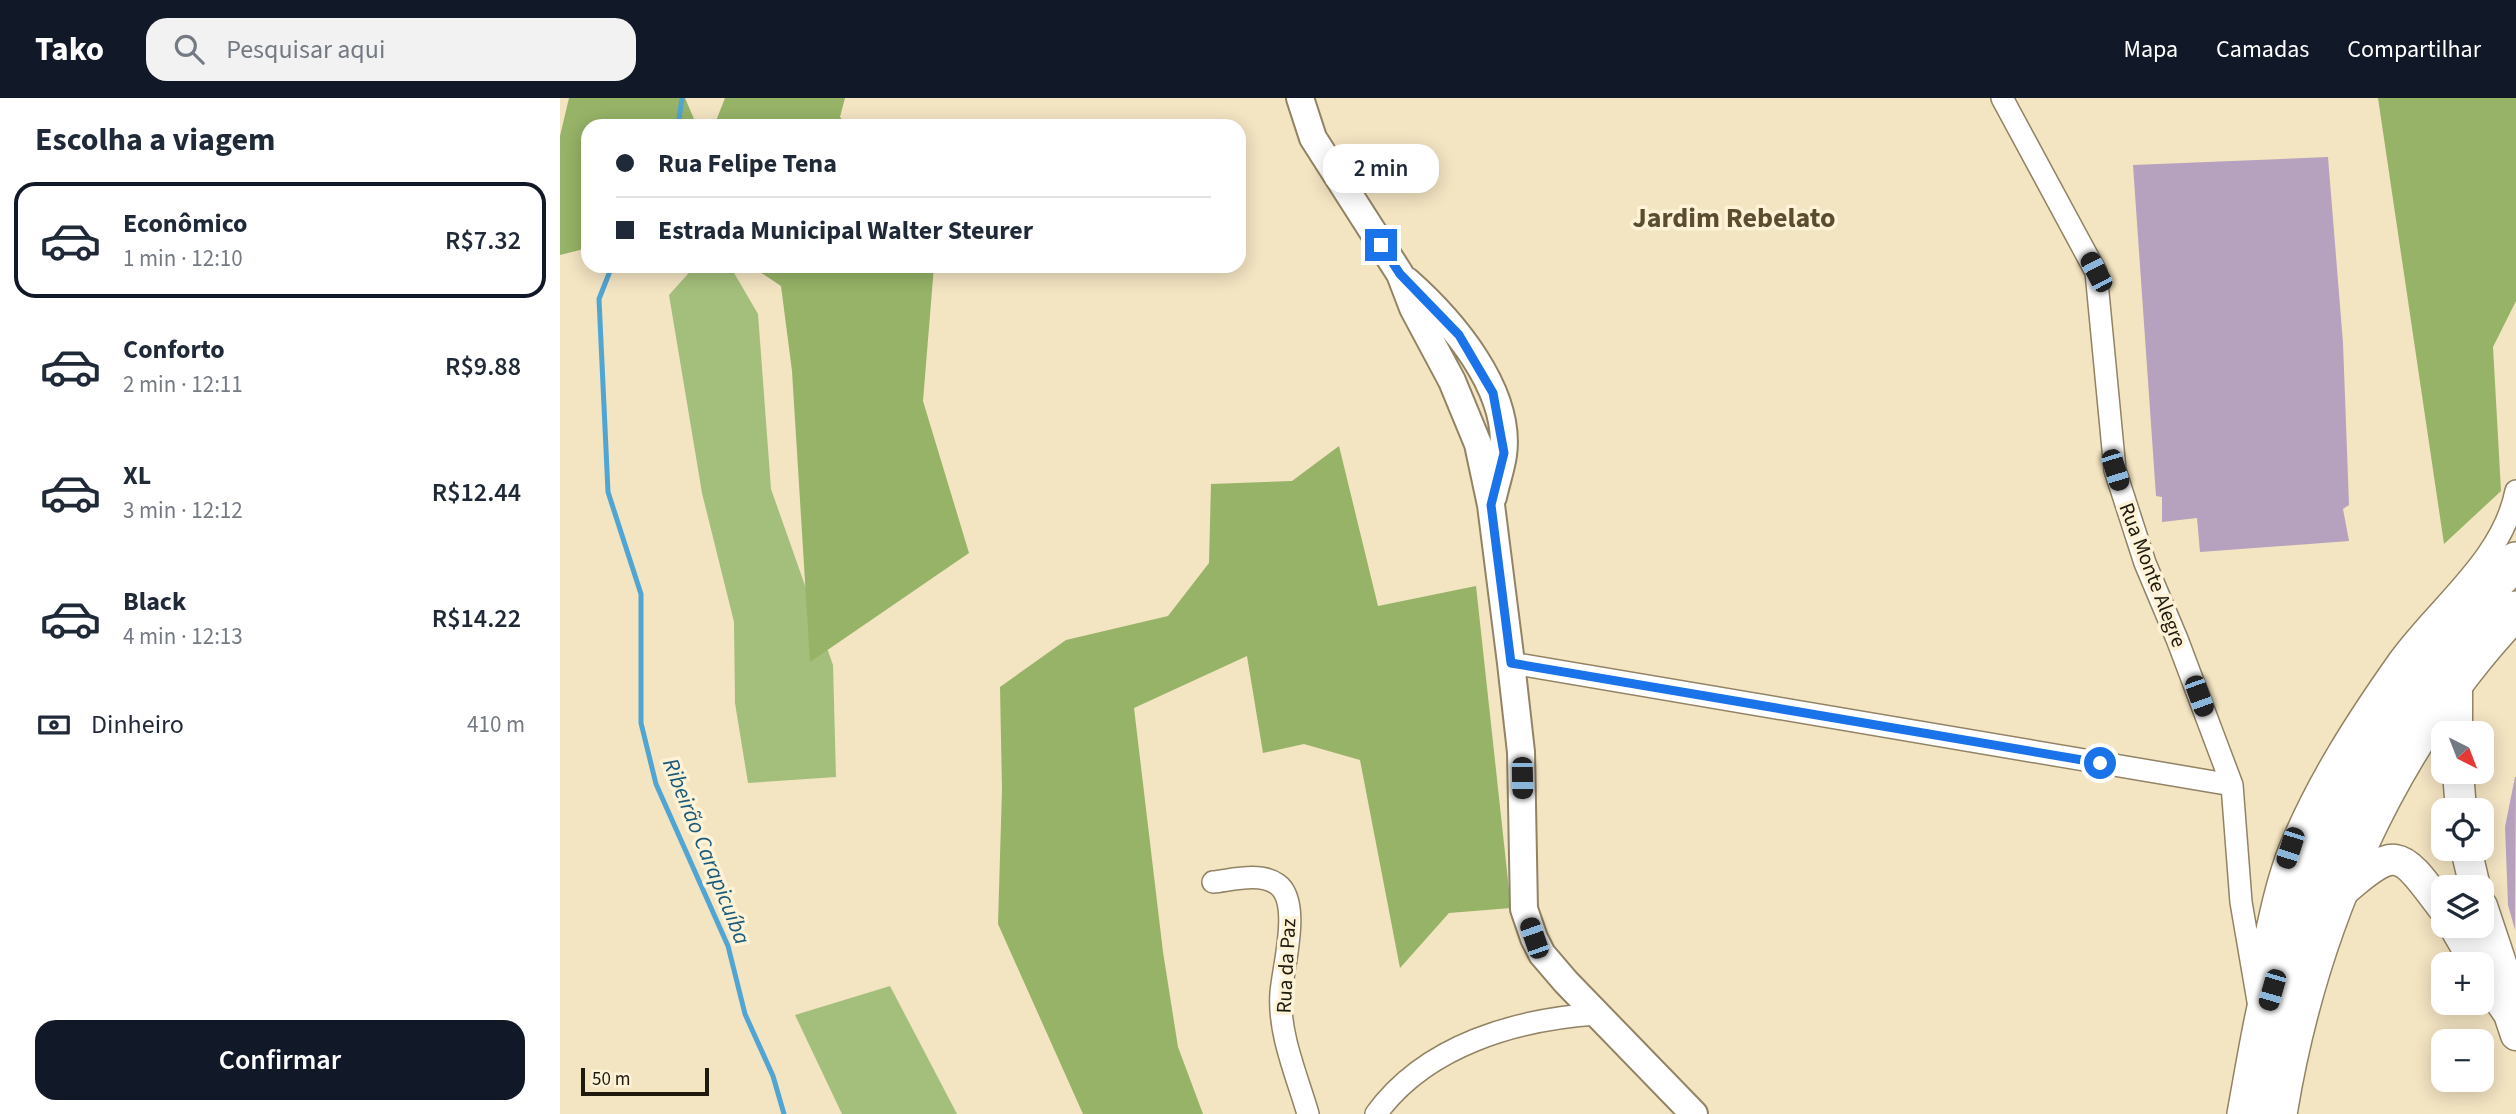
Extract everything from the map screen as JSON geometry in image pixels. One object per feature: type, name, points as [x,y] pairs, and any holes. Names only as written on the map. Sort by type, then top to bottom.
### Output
[{"type":"highway","points":[[2246,1114],[2262,1023],[2280,954],[2330,820],[2366,756],[2442,642],[2516,561]]},
{"type":"highway","points":[[2278,1114],[2305,987],[2334,899],[2360,841],[2409,751],[2487,640],[2516,610]]},
{"type":"main road","points":[[2457,681],[2457,721]]},
{"type":"main road","points":[[2334,899],[2373,865],[2391,859],[2405,862],[2431,892]]},
{"type":"main road","points":[[2492,938],[2507,981],[2512,1024]]},
{"type":"main road","points":[[2494,995],[2512,1024]]},
{"type":"street","points":[[1300,98],[1313,138],[1400,274],[1459,335],[1493,393],[1504,453],[1491,505],[1521,752],[1524,909],[1542,954],[1693,1114]]},
{"type":"street","name":"Rua Monte Alegre","points":[[2002,98],[2096,272],[2115,470],[2145,563],[2182,651],[2232,785],[2241,902],[2262,1023]]},
{"type":"street","points":[[2255,984],[2277,888],[2290,848],[2342,749],[2402,656],[2494,546],[2509,519],[2516,491]]},
{"type":"street","points":[[1511,663],[2232,785]]},
{"type":"street","name":"Rua da Paz","points":[[1213,882],[1264,877],[1279,885],[1289,902],[1288,950],[1281,994],[1282,1023],[1308,1114]]},
{"type":"street","points":[[2241,902],[2277,888]]},
{"type":"street","points":[[1376,1114],[1423,1068],[1460,1047],[1515,1026],[1562,1016],[1598,1014]]},
{"type":"green space","points":[[569,98],[685,98],[694,119],[581,119],[581,250],[560,255],[560,136]]},
{"type":"green space","points":[[725,98],[845,98],[842,119],[717,119]]},
{"type":"green space","points":[[2378,98],[2516,98],[2516,301],[2493,347],[2501,491],[2444,544]]},
{"type":"green space","points":[[689,273],[734,273],[758,314],[771,489],[833,665],[836,777],[748,783],[735,703],[734,622],[702,493],[669,295]]},
{"type":"green space","points":[[762,273],[933,273],[923,401],[969,553],[810,662],[792,371],[781,286]]},
{"type":"green space","points":[[1339,446],[1378,606],[1476,586],[1511,908],[1449,913],[1400,968],[1360,760],[1304,744],[1263,753],[1247,656],[1134,708],[1163,952],[1178,1047],[1203,1114],[1083,1114],[998,924],[1002,789],[1000,687],[1066,640],[1168,616],[1209,563],[1211,484],[1292,481]]},
{"type":"green space","points":[[890,986],[957,1114],[842,1114],[795,1015]]},
{"type":"building","points":[[2328,157],[2343,343],[2349,505],[2343,509],[2349,541],[2200,552],[2197,518],[2162,522],[2162,497],[2156,496],[2133,165]]},
{"type":"building","points":[[2515,777],[2515,930],[2508,905],[2505,827]]},
{"type":"waterway","name":"Ribeirão Carapicuíba","points":[[679,119],[682,98]]},
{"type":"waterway","name":"Ribeirão Carapicuíba","points":[[609,273],[599,299],[608,492],[641,594],[641,723],[656,784],[728,946],[745,1014],[773,1076],[784,1114]]},
{"type":"district","name":"Jardim Rebelato","points":[[1734,217]]},
{"type":"route","points":[[1381,245],[1400,274],[1444,316],[1459,335],[1482,370],[1493,393],[1501,424],[1504,453],[1491,505],[1511,663],[2100,763]]}]
